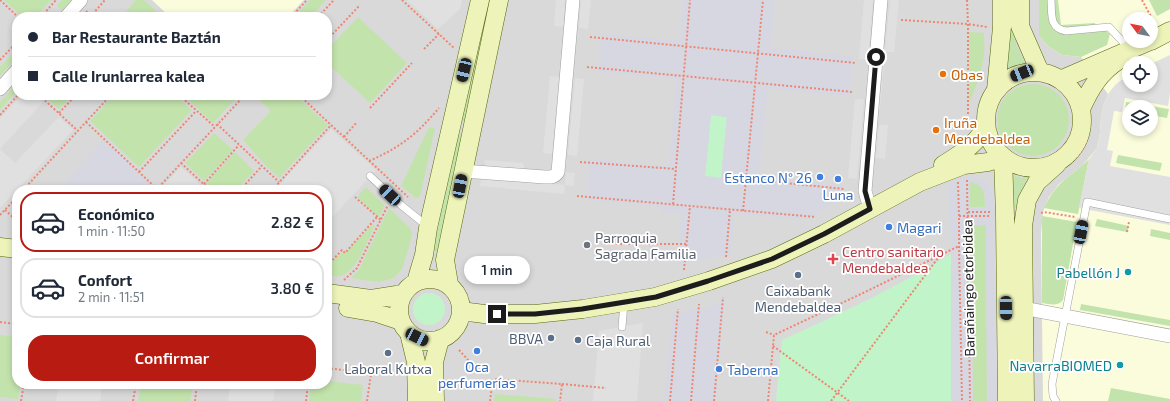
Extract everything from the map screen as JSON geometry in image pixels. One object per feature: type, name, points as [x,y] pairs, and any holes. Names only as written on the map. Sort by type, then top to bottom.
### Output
[{"type":"street","points":[[70,12],[81,0]]},
{"type":"street","points":[[416,282],[424,255],[428,228],[480,0]]},
{"type":"street","points":[[449,284],[445,260],[499,0]]},
{"type":"street","points":[[463,171],[544,177],[552,177],[558,172],[573,0]]},
{"type":"street","points":[[870,209],[865,191],[881,0]]},
{"type":"street","points":[[996,90],[1002,27],[1002,0]]},
{"type":"street","points":[[1020,0],[1020,26],[1040,72]]},
{"type":"street","points":[[1060,80],[1133,48]]},
{"type":"street","points":[[1081,110],[1089,92],[1100,76],[1111,66],[1138,48]]},
{"type":"street","points":[[1025,401],[1023,226],[1027,200],[1037,182],[1063,158],[1076,144],[1081,129],[1082,116],[1075,94],[1060,80],[1051,75],[1040,72],[1022,73],[1008,79],[996,90],[988,104],[986,125],[991,144],[1003,157],[1022,167],[1038,168],[1051,165],[1063,158]]},
{"type":"street","points":[[0,89],[12,76]]},
{"type":"street","points":[[920,182],[974,143],[982,135],[986,125]]},
{"type":"street","points":[[461,311],[484,314],[535,314],[582,309],[656,297],[772,259],[824,234],[920,182],[964,165],[988,162],[1003,157]]},
{"type":"street","points":[[1003,157],[1007,401]]},
{"type":"street","points":[[0,247],[12,248]]},
{"type":"street","points":[[0,259],[12,260]]},
{"type":"street","points":[[332,306],[377,312],[405,327],[424,340],[440,339],[451,333],[458,323],[461,311],[458,296],[449,284],[439,279],[427,278],[416,282],[403,294],[399,308],[405,327],[416,362],[417,401]]},
{"type":"street","points":[[332,294],[371,299],[403,294]]},
{"type":"street","points":[[1024,308],[1170,336]]},
{"type":"street","points":[[435,401],[434,362],[440,339]]},
{"type":"lane","points":[[1051,0],[1052,17],[1055,25],[1061,30],[1109,27],[1122,41]]},
{"type":"lane","points":[[370,176],[400,205],[428,228]]},
{"type":"lane","points":[[1056,401],[1053,396],[1052,384],[1087,202],[1170,218]]},
{"type":"lane","points":[[622,327],[624,303]]},
{"type":"path","points":[[0,0],[13,12]]},
{"type":"path","points":[[45,12],[56,0]]},
{"type":"path","points":[[94,12],[105,0]]},
{"type":"path","points":[[296,12],[307,0]]},
{"type":"path","points":[[323,12],[334,0]]},
{"type":"path","points":[[402,0],[458,51]]},
{"type":"path","points":[[672,204],[690,0]]},
{"type":"path","points":[[743,211],[763,0]]},
{"type":"path","points":[[967,0],[968,116]]},
{"type":"path","points":[[1142,0],[1162,27]]},
{"type":"path","points":[[332,35],[360,5]]},
{"type":"path","points":[[900,20],[968,24],[990,27]]},
{"type":"path","points":[[424,49],[439,34]]},
{"type":"path","points":[[590,37],[856,63]]},
{"type":"path","points":[[0,60],[12,47]]},
{"type":"path","points":[[370,108],[412,63]]},
{"type":"path","points":[[587,67],[853,92]]},
{"type":"path","points":[[0,115],[14,100]]},
{"type":"path","points":[[44,100],[78,131]]},
{"type":"path","points":[[59,114],[72,100]]},
{"type":"path","points":[[28,185],[106,100]]},
{"type":"path","points":[[184,100],[215,127]]},
{"type":"path","points":[[161,185],[240,100]]},
{"type":"path","points":[[304,100],[408,197]]},
{"type":"path","points":[[369,161],[396,148],[414,134],[440,107]]},
{"type":"path","points":[[139,172],[196,111]]},
{"type":"path","points":[[86,122],[153,185]]},
{"type":"path","points":[[344,137],[357,122]]},
{"type":"path","points":[[218,124],[279,182]]},
{"type":"path","points":[[277,185],[331,125]]},
{"type":"path","points":[[181,163],[204,184],[240,145]]},
{"type":"path","points":[[580,162],[676,169]]},
{"type":"path","points":[[245,185],[262,166]]},
{"type":"path","name":"Barañaingo etorbidea","points":[[966,176],[968,183],[967,216],[970,401]]},
{"type":"path","points":[[746,179],[844,189]]},
{"type":"path","points":[[958,182],[962,401]]},
{"type":"path","points":[[577,196],[816,217]]},
{"type":"path","points":[[355,197],[381,220]]},
{"type":"path","points":[[0,215],[12,202]]},
{"type":"path","points":[[343,280],[357,268],[389,204]]},
{"type":"path","points":[[684,270],[690,206]]},
{"type":"path","points":[[726,258],[730,209]]},
{"type":"path","points":[[5,210],[12,216]]},
{"type":"path","points":[[968,212],[994,212]]},
{"type":"path","points":[[1038,214],[1044,212],[1077,217]]},
{"type":"path","points":[[959,216],[990,216]]},
{"type":"path","points":[[332,261],[342,250],[345,253],[377,217]]},
{"type":"path","points":[[1127,232],[1129,222]]},
{"type":"path","points":[[604,244],[686,244]]},
{"type":"path","points":[[766,332],[774,335],[959,246]]},
{"type":"path","points":[[831,401],[940,256]]},
{"type":"path","points":[[714,401],[723,297]]},
{"type":"path","points":[[691,401],[699,304]]},
{"type":"path","points":[[670,401],[678,309]]},
{"type":"path","points":[[0,322],[12,323]]},
{"type":"path","points":[[768,401],[774,335]]},
{"type":"path","points":[[773,346],[849,401]]},
{"type":"path","points":[[459,350],[469,361]]},
{"type":"path","points":[[332,369],[376,374]]},
{"type":"path","points":[[367,401],[371,374]]},
{"type":"path","points":[[490,401],[493,379],[606,388]]},
{"type":"path","points":[[487,380],[492,385]]},
{"type":"path","points":[[560,401],[562,384]]},
{"type":"path","points":[[21,401],[23,389]]},
{"type":"path","points":[[133,401],[135,389]]},
{"type":"path","points":[[195,401],[196,389]]},
{"type":"path","points":[[306,401],[307,389]]},
{"type":"shaded area","points":[[0,0],[1170,0],[1170,401],[0,401]]},
{"type":"shaded area","points":[[152,0],[304,0],[293,12],[165,12]]},
{"type":"shaded area","points":[[407,0],[462,0],[460,9],[438,29]]},
{"type":"shaded area","points":[[556,0],[565,0],[563,27],[554,26]]},
{"type":"shaded area","points":[[581,0],[591,0],[588,29],[579,28]]},
{"type":"shaded area","points":[[683,0],[775,0],[771,48],[853,56],[849,96],[768,89],[759,178],[841,186],[839,201],[805,220],[734,214],[731,254],[677,265],[681,214],[660,213],[660,207],[587,200],[590,159],[668,166],[676,79],[598,72],[601,34],[680,40]],"holes":[[[711,115],[727,117],[721,178],[705,176]]]},
{"type":"shaded area","points":[[864,0],[873,0],[868,60],[859,59]]},
{"type":"shaded area","points":[[890,0],[899,0],[894,52],[885,52],[880,109],[876,109],[881,51],[885,51]]},
{"type":"shaded area","points":[[1039,0],[1170,0],[1170,401],[1043,401],[1041,234],[1043,212],[1049,197],[1059,184],[1082,166],[1097,148],[1101,116],[1108,94],[1081,57],[1062,55],[1048,46],[1039,36]]},
{"type":"shaded area","points":[[1170,55],[1170,93],[1168,106],[1158,104],[1158,100],[1136,100],[1125,98],[1125,100],[1122,100],[1122,112],[1114,111],[1107,150],[1113,151],[1110,166],[1170,177],[1170,225],[1079,208],[1089,159],[1097,148],[1101,116],[1108,94],[1116,84],[1122,80],[1122,92],[1158,92],[1158,61]]},
{"type":"shaded area","points":[[550,76],[559,77],[552,154],[543,153]]},
{"type":"shaded area","points":[[575,78],[584,79],[577,156],[568,155]]},
{"type":"shaded area","points":[[855,99],[864,99],[857,179],[848,178]]},
{"type":"shaded area","points":[[17,100],[41,100],[43,102],[0,149],[0,118]]},
{"type":"shaded area","points":[[59,117],[73,130],[22,185],[12,185],[12,195],[0,208],[0,149],[15,163]]},
{"type":"shaded area","points":[[879,125],[888,125],[885,159],[876,158]]},
{"type":"shaded area","points":[[331,129],[376,170],[332,218],[332,185],[279,185]]},
{"type":"shaded area","points":[[104,139],[153,185],[63,185]]},
{"type":"shaded area","points":[[484,160],[523,163],[525,170],[486,167]]},
{"type":"shaded area","points":[[181,167],[201,185],[164,185]]},
{"type":"shaded area","points":[[566,172],[575,173],[574,186],[565,185]]},
{"type":"shaded area","points":[[966,176],[982,179],[987,182],[994,198],[996,401],[987,401],[986,225],[971,225],[973,401],[951,401],[951,250],[948,184],[957,178]],"holes":[[[970,182],[977,184],[985,193],[985,207],[970,207]]]},
{"type":"shaded area","points":[[481,178],[565,185],[564,194],[480,186]]},
{"type":"shaded area","points":[[725,300],[716,401],[664,401],[672,313],[699,309]]},
{"type":"shaded area","points":[[643,323],[637,401],[593,401],[599,331]]},
{"type":"shaded area","points":[[58,389],[102,389],[100,401],[56,401]]},
{"type":"shaded area","points":[[229,389],[275,389],[273,401],[228,401]]},
{"type":"green space","points":[[4,0],[51,0],[40,12],[17,12]]},
{"type":"green space","points":[[62,0],[72,0],[62,10],[57,6]]},
{"type":"green space","points":[[136,0],[144,0],[157,12],[125,12]]},
{"type":"green space","points":[[310,0],[326,0],[315,12],[299,12]]},
{"type":"green space","points":[[487,0],[493,0],[467,123],[461,122]]},
{"type":"green space","points":[[1039,0],[1058,0],[1061,25],[1095,23],[1096,31],[1106,31],[1110,34],[1107,45],[1081,57],[1062,55],[1048,46],[1039,36]]},
{"type":"green space","points":[[1149,0],[1170,0],[1170,9],[1158,15],[1158,12],[1155,12]]},
{"type":"green space","points":[[358,17],[407,63],[370,103],[332,68],[332,45]]},
{"type":"green space","points":[[969,32],[984,33],[981,71],[970,102],[969,102]]},
{"type":"green space","points":[[1009,32],[1016,33],[1016,45],[1025,63],[1007,68],[1010,44]]},
{"type":"green space","points":[[12,54],[12,63],[0,76],[0,67]]},
{"type":"green space","points":[[1033,84],[1053,90],[1063,100],[1069,120],[1063,140],[1053,150],[1033,156],[1013,150],[1003,140],[997,120],[1003,100],[1013,90]]},
{"type":"green space","points":[[12,89],[12,97],[0,110],[0,102]]},
{"type":"green space","points":[[49,100],[67,100],[59,109]]},
{"type":"green space","points":[[109,100],[181,100],[192,110],[139,167],[90,121]]},
{"type":"green space","points":[[188,100],[234,100],[213,123]]},
{"type":"green space","points":[[259,100],[300,100],[328,125],[279,178],[265,165],[243,140],[271,111]]},
{"type":"green space","points":[[1158,107],[1169,109],[1167,118],[1158,116]]},
{"type":"green space","points":[[711,115],[727,117],[721,178],[705,176]]},
{"type":"green space","points":[[429,127],[435,128],[421,193],[419,197],[416,198],[401,186]]},
{"type":"green space","points":[[214,133],[233,150],[204,181],[185,163]]},
{"type":"green space","points":[[458,134],[464,136],[439,253],[433,251]]},
{"type":"green space","points":[[235,152],[254,171],[241,185],[208,185],[206,183]]},
{"type":"green space","points":[[1118,155],[1162,163],[1160,171],[1116,163]]},
{"type":"green space","points":[[1089,159],[1078,214],[1044,208],[1057,187]]},
{"type":"green space","points":[[1013,175],[1021,178],[1027,178],[1021,193],[1018,207],[1011,208],[1011,176]]},
{"type":"green space","points":[[970,182],[981,187],[984,195],[985,207],[970,207]]},
{"type":"green space","points":[[366,187],[385,205],[379,217],[357,197]]},
{"type":"green space","points":[[389,208],[409,227],[412,232],[410,244],[402,269],[394,278],[378,282],[351,278],[358,271]]},
{"type":"green space","points":[[1042,216],[1077,222],[1063,300],[1058,304],[1042,303]]},
{"type":"green space","points":[[1097,219],[1129,226],[1127,232],[1095,226]]},
{"type":"green space","points":[[373,224],[375,226],[361,255],[352,269],[340,276],[332,276],[332,263],[342,252],[344,254]]},
{"type":"green space","points":[[971,225],[986,225],[987,401],[973,401]]},
{"type":"green space","points":[[1151,229],[1170,233],[1170,240],[1150,236]]},
{"type":"green space","points":[[951,254],[951,401],[776,401],[782,340],[868,300]]},
{"type":"green space","points":[[429,293],[435,294],[442,300],[445,309],[444,315],[438,322],[429,325],[423,324],[416,318],[413,309],[414,303],[420,296]]},
{"type":"green space","points":[[1081,304],[1170,320],[1170,326],[1080,310]]},
{"type":"green space","points":[[0,335],[12,336],[12,389],[19,389],[18,399],[0,397]]},
{"type":"green space","points":[[332,382],[363,385],[361,401],[309,401],[310,389],[332,389]]},
{"type":"green space","points":[[1111,388],[1170,399],[1170,401],[1108,401]]},
{"type":"green space","points":[[140,389],[192,389],[190,401],[138,401]]},
{"type":"green space","points":[[495,394],[556,399],[556,401],[494,401]]},
{"type":"place","name":"Obas","points":[[943,74]]},
{"type":"place","name":"Iruña Mendebaldea","points":[[936,130]]},
{"type":"place","name":"Estanco N° 26","points":[[820,177]]},
{"type":"place","name":"Luna","points":[[838,179]]},
{"type":"place","name":"Magari","points":[[889,227]]},
{"type":"place","name":"Parroquia Sagrada Familia","points":[[587,245]]},
{"type":"place","name":"Centro sanitario Mendebaldea","points":[[833,259]]},
{"type":"place","name":"Pabellón J","points":[[1128,272]]},
{"type":"place","name":"Caixabank Mendebaldea","points":[[798,275]]},
{"type":"place","name":"BBVA","points":[[551,338]]},
{"type":"place","name":"Caja Rural","points":[[578,340]]},
{"type":"place","name":"Oca perfumerías","points":[[477,351]]},
{"type":"place","name":"Laboral Kutxa","points":[[388,353]]},
{"type":"place","name":"NavarraBIOMED","points":[[1120,365]]},
{"type":"place","name":"Taberna","points":[[719,369]]},
{"type":"route","points":[[497,314],[535,314],[582,309],[656,297],[772,259],[824,234],[870,209],[865,191],[876,57]]}]
